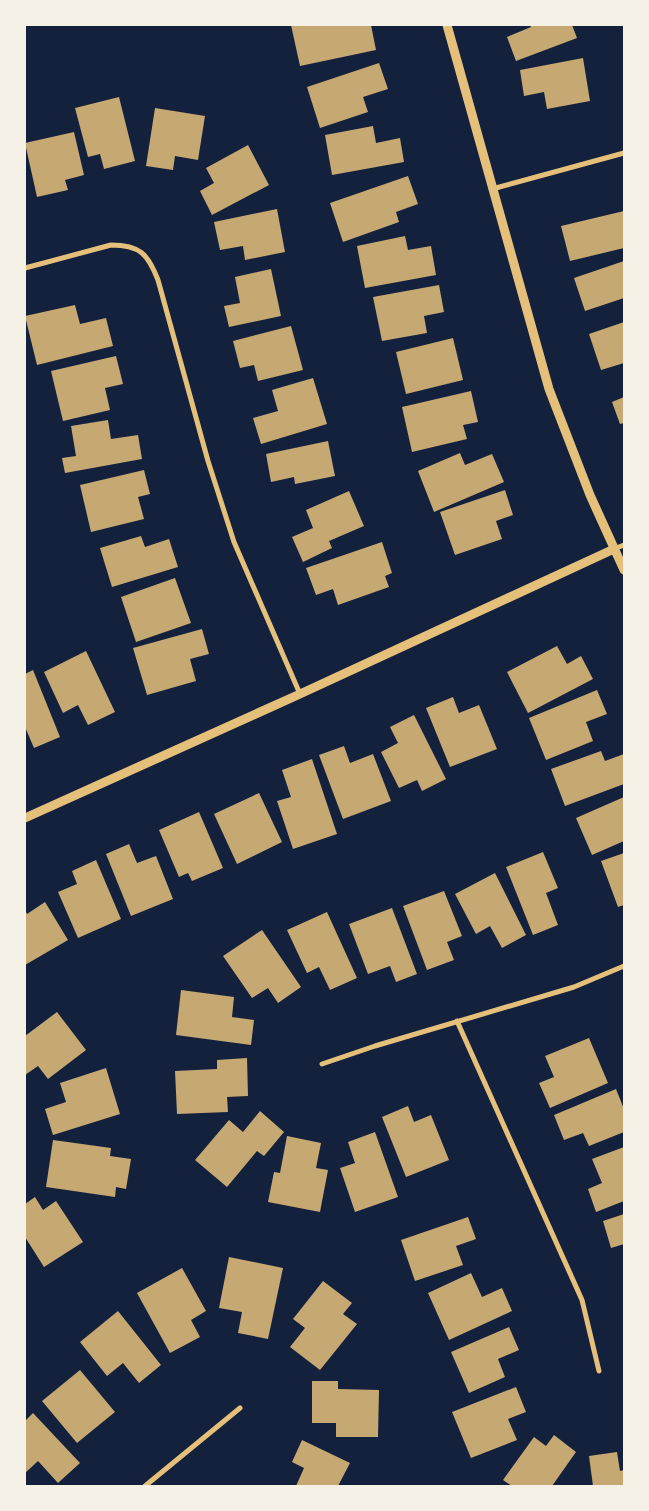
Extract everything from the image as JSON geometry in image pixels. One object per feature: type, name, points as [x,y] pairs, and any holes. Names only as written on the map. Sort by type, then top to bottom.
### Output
[{"type":"street","points":[[447,25],[549,389],[590,496],[624,570]]},
{"type":"street","points":[[492,189],[624,153]]},
{"type":"street","points":[[25,268],[111,245],[132,247],[141,251],[148,259],[158,280],[208,461],[234,542],[300,694]]},
{"type":"street","points":[[25,818],[624,545]]},
{"type":"street","points":[[322,1064],[374,1046],[574,987],[624,966]]},
{"type":"street","points":[[457,1021],[582,1300],[599,1371]]},
{"type":"street","points":[[145,1486],[240,1408]]},
{"type":"building","points":[[291,25],[371,25],[376,50],[300,66]]},
{"type":"building","points":[[530,25],[572,25],[577,38],[516,61],[507,37],[531,27]]},
{"type":"building","points":[[583,58],[590,101],[547,109],[544,92],[524,96],[520,70]]},
{"type":"building","points":[[379,63],[388,89],[363,97],[368,112],[320,128],[307,87]]},
{"type":"building","points":[[119,97],[135,161],[104,169],[100,154],[88,157],[75,108]]},
{"type":"building","points":[[155,108],[205,116],[198,160],[175,156],[173,170],[146,166]]},
{"type":"building","points":[[373,126],[376,143],[400,138],[404,162],[332,175],[325,135]]},
{"type":"building","points":[[74,132],[84,175],[65,180],[68,190],[37,197],[25,143]]},
{"type":"building","points":[[248,145],[269,185],[212,215],[200,191],[214,183],[206,168]]},
{"type":"building","points":[[408,176],[418,204],[396,212],[399,222],[343,242],[330,203]]},
{"type":"building","points":[[277,209],[285,252],[245,260],[243,246],[220,250],[214,222]]},
{"type":"building","points":[[624,211],[624,248],[570,261],[561,226]]},
{"type":"building","points":[[405,236],[408,250],[431,246],[436,275],[365,288],[357,246]]},
{"type":"building","points":[[624,261],[624,298],[585,311],[574,278]]},
{"type":"building","points":[[271,269],[281,316],[229,327],[224,306],[240,303],[235,277]]},
{"type":"building","points":[[439,285],[444,312],[424,316],[427,333],[382,341],[373,297]]},
{"type":"building","points":[[75,305],[80,324],[106,318],[113,346],[37,365],[25,316]]},
{"type":"building","points":[[624,322],[624,363],[601,370],[589,334]]},
{"type":"building","points":[[291,326],[303,370],[258,381],[254,365],[240,368],[233,341]]},
{"type":"building","points":[[453,338],[463,380],[406,394],[396,352]]},
{"type":"building","points":[[116,356],[123,384],[105,388],[110,410],[63,421],[51,371]]},
{"type":"building","points":[[313,378],[327,424],[261,444],[253,418],[278,411],[272,390]]},
{"type":"building","points":[[471,391],[478,422],[463,425],[467,439],[412,452],[402,407]]},
{"type":"building","points":[[624,397],[624,423],[620,424],[612,402]]},
{"type":"building","points":[[108,420],[111,439],[138,435],[142,459],[65,473],[62,458],[76,456],[71,426]]},
{"type":"building","points":[[328,441],[335,476],[295,484],[294,477],[271,482],[266,454]]},
{"type":"building","points":[[460,453],[465,465],[492,454],[504,482],[434,512],[418,471]]},
{"type":"building","points":[[144,470],[150,494],[138,497],[144,519],[91,532],[80,485]]},
{"type":"building","points":[[505,490],[513,515],[496,521],[502,539],[455,555],[440,512]]},
{"type":"building","points":[[349,491],[364,526],[329,541],[332,548],[303,562],[292,537],[313,528],[306,510]]},
{"type":"building","points":[[141,536],[145,547],[169,539],[178,567],[112,587],[100,548]]},
{"type":"building","points":[[382,542],[392,573],[385,576],[389,587],[338,605],[333,589],[316,595],[306,568]]},
{"type":"building","points":[[175,578],[191,623],[136,642],[121,597]]},
{"type":"building","points":[[202,629],[209,654],[190,659],[196,681],[147,695],[133,648]]},
{"type":"building","points":[[557,646],[567,664],[581,656],[593,679],[528,713],[507,672]]},
{"type":"building","points":[[86,651],[115,712],[88,725],[78,705],[63,713],[44,672]]},
{"type":"building","points":[[33,670],[60,737],[34,748],[25,727],[25,674]]},
{"type":"building","points":[[597,690],[607,714],[586,722],[593,741],[546,760],[529,718]]},
{"type":"building","points":[[453,697],[459,713],[479,705],[497,749],[450,767],[426,708]]},
{"type":"building","points":[[414,715],[446,779],[422,791],[417,780],[399,788],[381,752],[398,743],[390,727]]},
{"type":"building","points":[[344,746],[350,763],[373,754],[391,801],[343,819],[319,755]]},
{"type":"building","points":[[601,751],[605,761],[624,754],[624,784],[565,806],[551,769]]},
{"type":"building","points":[[312,759],[337,834],[293,849],[277,801],[291,797],[282,770]]},
{"type":"building","points":[[259,793],[282,842],[237,864],[214,814]]},
{"type":"building","points":[[624,797],[624,841],[592,855],[576,818]]},
{"type":"building","points":[[199,812],[223,868],[192,881],[188,873],[179,877],[159,830]]},
{"type":"building","points":[[129,844],[137,863],[156,856],[173,899],[131,916],[106,854]]},
{"type":"building","points":[[543,852],[558,888],[546,893],[558,925],[533,935],[506,867]]},
{"type":"building","points":[[624,853],[624,905],[618,907],[601,861]]},
{"type":"building","points":[[96,860],[121,919],[78,938],[58,892],[77,884],[72,871]]},
{"type":"building","points":[[495,873],[526,935],[502,948],[490,926],[476,934],[455,894]]},
{"type":"building","points":[[444,891],[462,936],[447,942],[454,960],[427,970],[403,906]]},
{"type":"building","points":[[45,902],[68,940],[25,965],[25,910],[27,914]]},
{"type":"building","points":[[392,908],[417,974],[396,982],[390,966],[368,974],[349,924]]},
{"type":"building","points":[[327,912],[357,978],[330,990],[319,967],[307,973],[287,930]]},
{"type":"building","points":[[262,930],[301,987],[278,1003],[268,988],[252,998],[223,956]]},
{"type":"building","points":[[181,990],[234,997],[232,1017],[254,1020],[251,1045],[176,1035]]},
{"type":"building","points":[[57,1012],[86,1050],[48,1079],[38,1066],[25,1075],[25,1036]]},
{"type":"building","points":[[589,1038],[608,1083],[550,1108],[539,1083],[554,1077],[545,1056]]},
{"type":"building","points":[[247,1058],[248,1096],[227,1097],[228,1112],[177,1114],[175,1071],[217,1069],[217,1060]]},
{"type":"building","points":[[106,1068],[120,1114],[53,1135],[45,1109],[66,1102],[60,1083]]},
{"type":"building","points":[[616,1089],[624,1109],[624,1132],[589,1146],[583,1133],[564,1140],[554,1115]]},
{"type":"building","points":[[408,1106],[414,1122],[431,1115],[449,1160],[406,1177],[382,1117]]},
{"type":"building","points":[[260,1111],[284,1132],[264,1156],[257,1151],[227,1187],[195,1160],[229,1120],[243,1132]]},
{"type":"building","points":[[375,1132],[398,1197],[355,1212],[340,1168],[355,1163],[348,1142]]},
{"type":"building","points":[[287,1136],[321,1143],[316,1168],[328,1170],[320,1212],[268,1202],[274,1172],[280,1173]]},
{"type":"building","points":[[53,1140],[111,1148],[110,1156],[131,1159],[126,1189],[116,1187],[115,1197],[46,1187]]},
{"type":"building","points":[[624,1147],[624,1201],[596,1212],[588,1189],[602,1183],[592,1159]]},
{"type":"building","points":[[35,1197],[43,1210],[56,1201],[83,1242],[44,1267],[25,1237],[25,1204]]},
{"type":"building","points":[[624,1214],[624,1244],[611,1248],[603,1221]]},
{"type":"building","points":[[468,1217],[476,1239],[456,1246],[463,1265],[415,1281],[401,1240]]},
{"type":"building","points":[[229,1257],[283,1268],[268,1339],[238,1333],[242,1312],[219,1308]]},
{"type":"building","points":[[182,1268],[206,1311],[191,1320],[200,1337],[170,1353],[137,1293]]},
{"type":"building","points":[[471,1273],[482,1297],[502,1288],[512,1311],[449,1340],[428,1293]]},
{"type":"building","points":[[323,1281],[352,1303],[343,1314],[357,1324],[320,1370],[290,1347],[305,1328],[293,1319]]},
{"type":"building","points":[[118,1311],[161,1365],[139,1383],[123,1363],[107,1376],[80,1342]]},
{"type":"building","points":[[509,1327],[519,1350],[498,1359],[505,1377],[469,1393],[451,1352]]},
{"type":"building","points":[[80,1370],[115,1412],[77,1443],[42,1401]]},
{"type":"building","points":[[312,1381],[338,1381],[338,1389],[379,1390],[378,1437],[336,1437],[336,1423],[312,1423]]},
{"type":"building","points":[[516,1387],[526,1412],[508,1419],[517,1440],[471,1458],[452,1412]]},
{"type":"building","points":[[33,1413],[80,1463],[58,1483],[38,1461],[25,1473],[25,1421]]},
{"type":"building","points":[[554,1435],[576,1452],[552,1486],[512,1486],[503,1480],[534,1437],[546,1446]]},
{"type":"building","points":[[302,1440],[350,1463],[338,1486],[296,1486],[304,1468],[292,1462]]},
{"type":"building","points":[[617,1452],[620,1471],[624,1470],[624,1486],[593,1486],[589,1456]]}]
